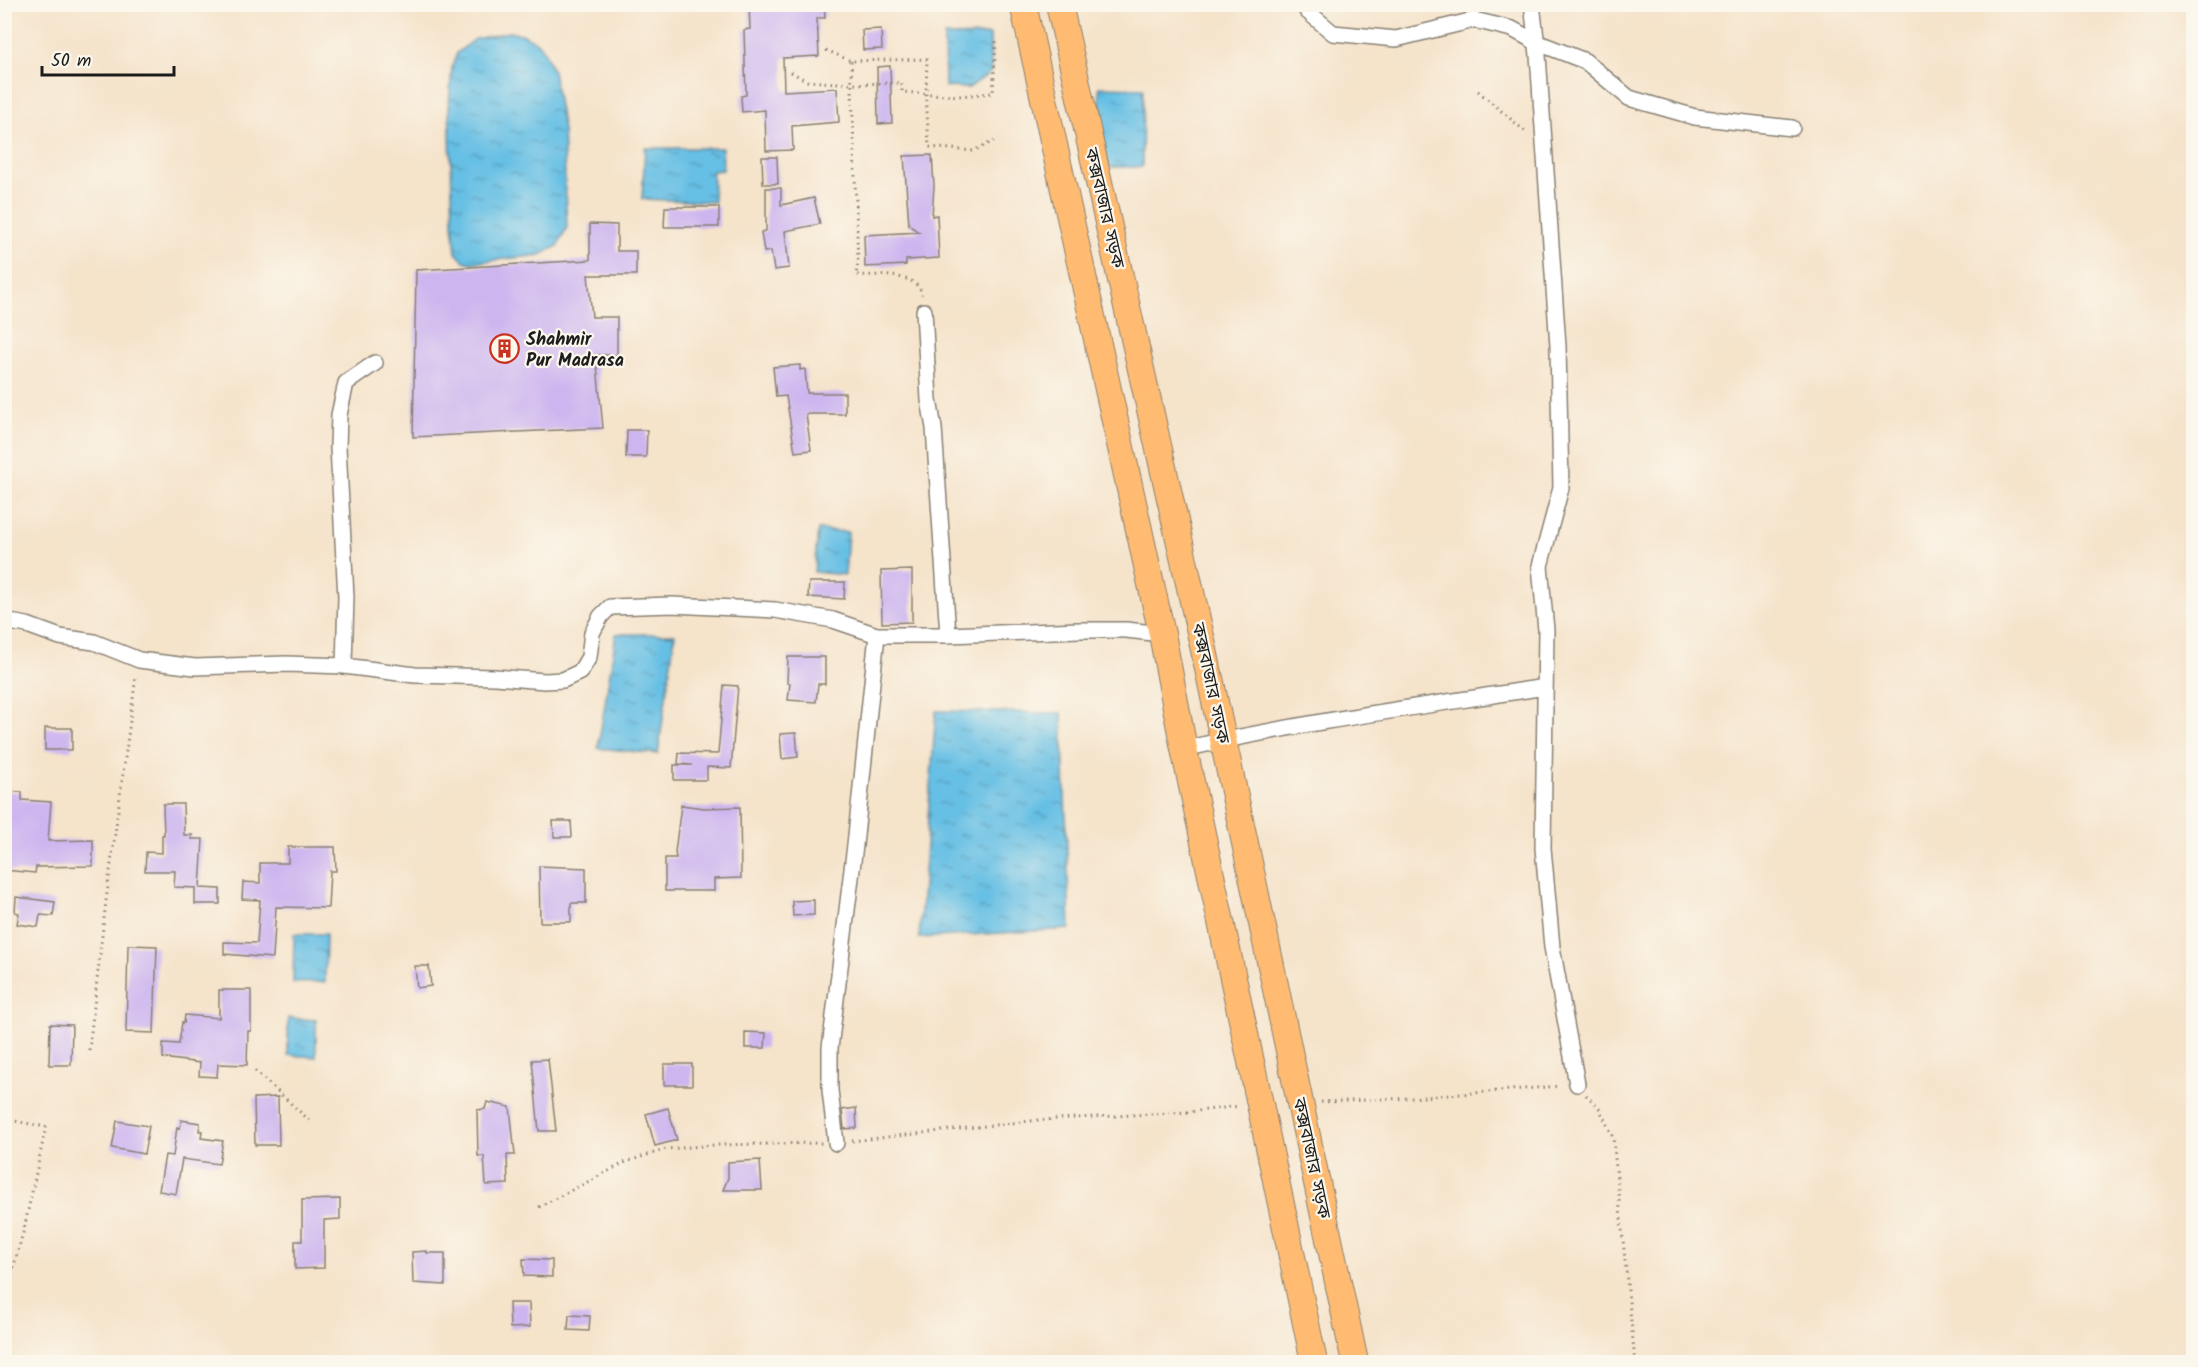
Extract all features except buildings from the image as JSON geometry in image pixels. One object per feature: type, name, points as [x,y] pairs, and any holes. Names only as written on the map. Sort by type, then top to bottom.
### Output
[{"type":"highway","name":"কক্সবাজার সড়ক","points":[[1023,4],[1162,634],[1184,749],[1314,1362]]},
{"type":"highway","name":"কক্সবাজার সড়ক","points":[[1059,4],[1223,740],[1355,1362]]},
{"type":"street","points":[[1307,4],[1307,11],[1334,33],[1396,39],[1474,20],[1512,29],[1536,42],[1585,61],[1629,98],[1695,117],[1792,128]]},
{"type":"street","points":[[1532,4],[1558,346],[1561,488],[1540,566],[1546,630],[1543,848],[1552,947],[1577,1084]]},
{"type":"street","points":[[924,311],[948,635]]},
{"type":"street","points":[[344,666],[346,597],[339,481],[339,415],[346,383],[375,363]]},
{"type":"street","points":[[4,621],[60,637],[94,642],[139,660],[195,667],[286,664],[344,666],[415,675],[563,680],[580,672],[590,657],[592,633],[601,616],[610,607],[672,605],[775,610],[833,621],[878,635],[1079,630],[1126,630],[1162,634]]},
{"type":"street","points":[[836,1143],[830,1090],[830,1048],[878,635]]},
{"type":"street","points":[[1184,749],[1223,740],[1545,687]]},
{"type":"path","points":[[791,72],[807,81],[852,84],[902,83],[902,92],[959,96],[993,93],[996,38]]},
{"type":"path","points":[[826,50],[851,61],[927,59],[926,94],[930,147],[973,151],[994,141]]},
{"type":"path","points":[[851,61],[858,262],[856,275],[903,278],[917,284],[921,288],[924,311]]},
{"type":"path","points":[[1478,91],[1543,147]]},
{"type":"path","points":[[89,1050],[106,901],[139,660]]},
{"type":"path","points":[[255,1071],[309,1120]]},
{"type":"path","points":[[1300,1103],[1412,1098],[1577,1084],[1599,1108],[1613,1137],[1635,1362]]},
{"type":"path","points":[[539,1208],[626,1162],[666,1149],[714,1145],[836,1143],[1039,1120],[1189,1112],[1260,1104]]},
{"type":"path","points":[[4,1119],[46,1127],[24,1229],[4,1302]]},
{"type":"water","points":[[509,32],[522,34],[538,43],[553,71],[563,130],[567,227],[558,246],[540,255],[471,263],[464,261],[456,253],[453,224],[449,104],[452,67],[457,53],[475,39]]},
{"type":"water","points":[[990,35],[991,72],[969,88],[945,87],[944,36]]},
{"type":"water","points":[[1099,87],[1143,88],[1142,167],[1108,167],[1101,128]]},
{"type":"water","points":[[645,148],[722,148],[723,170],[712,171],[714,202],[642,199]]},
{"type":"water","points":[[818,530],[848,532],[845,575],[814,572]]},
{"type":"water","points":[[616,634],[675,634],[658,754],[598,748]]},
{"type":"water","points":[[936,711],[1062,713],[1070,929],[919,938]]},
{"type":"water","points":[[294,934],[326,934],[325,982],[293,983]]},
{"type":"water","points":[[288,1018],[316,1020],[316,1057],[288,1055]]},
{"type":"place","name":"Shahmir Pur Madrasa","points":[[505,349]]}]
